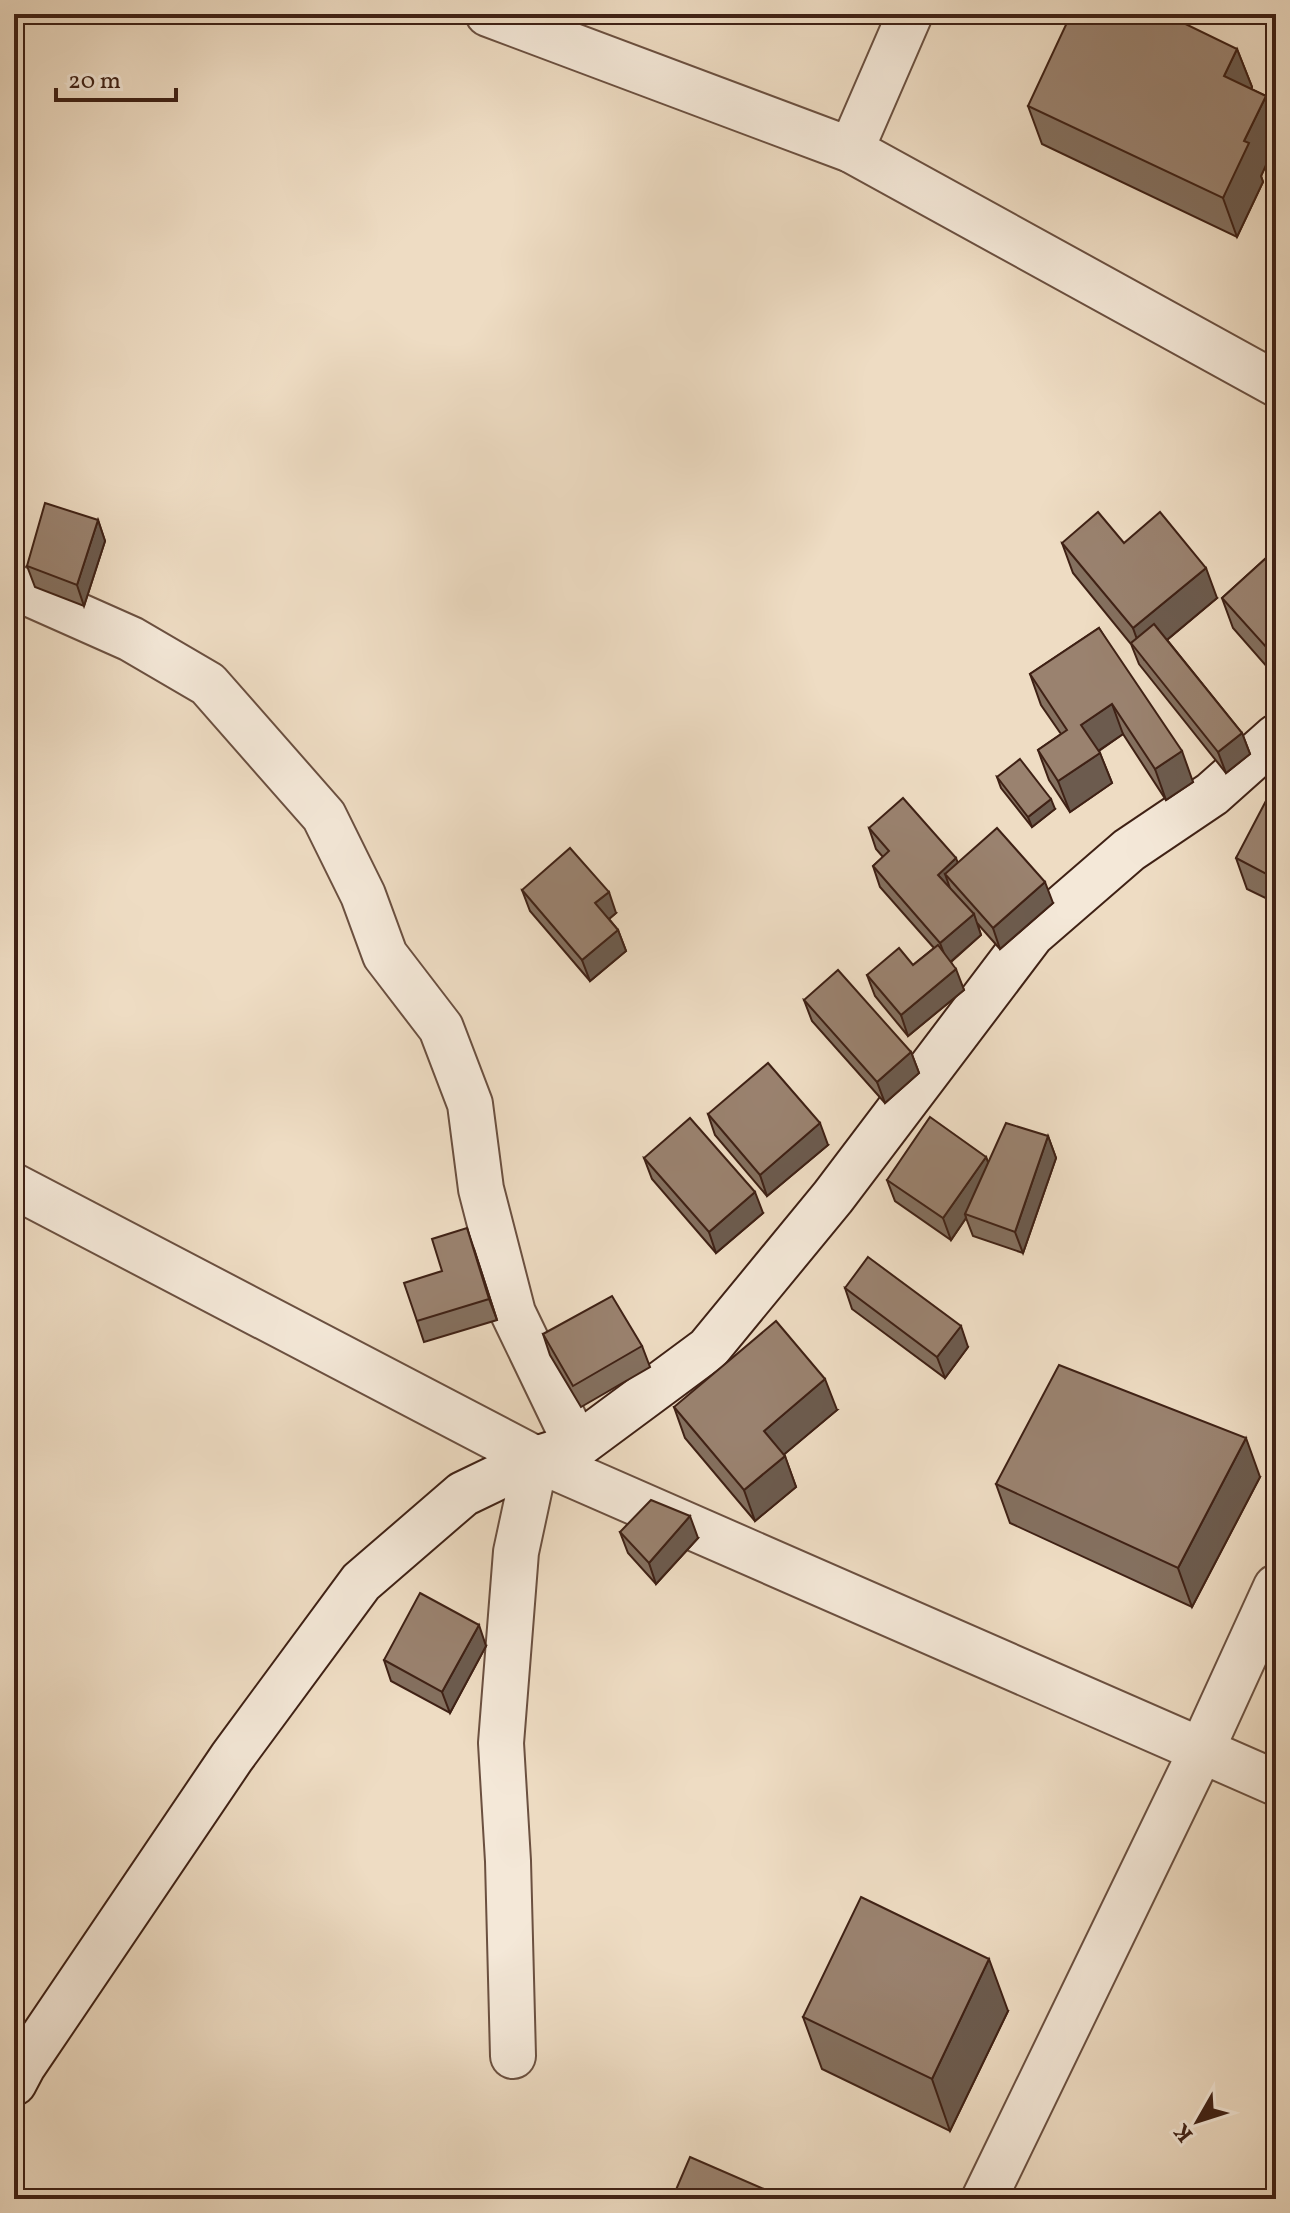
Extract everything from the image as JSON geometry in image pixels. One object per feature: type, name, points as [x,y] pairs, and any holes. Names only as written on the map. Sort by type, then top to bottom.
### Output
[{"type":"street","points":[[488,14],[851,150],[1276,384]]},
{"type":"street","points":[[851,150],[910,14]]},
{"type":"street","points":[[14,587],[131,639],[208,684],[324,816],[363,895],[385,955],[441,1028],[470,1104],[481,1189],[513,1313],[577,1446]]},
{"type":"street","points":[[14,2083],[232,1757],[361,1582],[463,1494],[536,1459],[577,1446],[708,1349],[833,1197],[1032,934],[1129,850],[1212,794],[1276,737]]},
{"type":"street","points":[[14,1186],[536,1459],[1276,1783]]},
{"type":"street","points":[[513,2056],[508,1861],[501,1743],[516,1552],[536,1459]]},
{"type":"street","points":[[984,2199],[1202,1749],[1276,1587]]},
{"type":"building","points":[[1071,14],[1165,14],[1237,49],[1224,76],[1266,96],[1244,141],[1249,143],[1223,198],[1028,106]]},
{"type":"building","points":[[45,503],[98,520],[77,585],[27,566]]},
{"type":"building","points":[[1098,512],[1124,543],[1160,512],[1206,568],[1133,628],[1062,543]]},
{"type":"building","points":[[1276,549],[1276,658],[1222,598]]},
{"type":"building","points":[[1154,624],[1242,733],[1218,752],[1131,643]]},
{"type":"building","points":[[1099,628],[1182,751],[1155,769],[1112,704],[1081,725],[1100,753],[1058,781],[1038,750],[1067,730],[1030,674]]},
{"type":"building","points":[[1020,759],[1051,799],[1028,817],[997,777]]},
{"type":"building","points":[[1268,797],[1276,802],[1276,879],[1236,858]]},
{"type":"building","points":[[903,798],[956,858],[938,875],[974,914],[940,943],[873,866],[889,851],[869,828]]},
{"type":"building","points":[[997,828],[1045,882],[993,928],[945,874]]},
{"type":"building","points":[[570,848],[609,892],[595,903],[618,930],[582,960],[522,890]]},
{"type":"building","points":[[938,945],[956,969],[901,1015],[867,975],[899,948],[913,965]]},
{"type":"building","points":[[838,970],[911,1052],[877,1082],[804,1000]]},
{"type":"building","points":[[768,1063],[820,1123],[760,1175],[708,1114]]},
{"type":"building","points":[[930,1117],[986,1157],[943,1218],[887,1180]]},
{"type":"building","points":[[690,1118],[755,1192],[709,1232],[644,1158]]},
{"type":"building","points":[[1006,1123],[1048,1136],[1015,1232],[965,1214]]},
{"type":"building","points":[[467,1228],[489,1299],[417,1321],[404,1283],[442,1271],[432,1239]]},
{"type":"building","points":[[868,1257],[961,1326],[937,1357],[845,1288]]},
{"type":"building","points":[[612,1296],[642,1346],[573,1386],[543,1334]]},
{"type":"building","points":[[776,1321],[825,1379],[764,1431],[785,1456],[744,1490],[674,1407]]},
{"type":"building","points":[[1059,1365],[1246,1438],[1178,1568],[996,1484]]},
{"type":"building","points":[[651,1500],[690,1516],[649,1563],[620,1532]]},
{"type":"building","points":[[420,1593],[479,1625],[442,1692],[384,1660]]},
{"type":"building","points":[[861,1897],[989,1959],[932,2079],[803,2017]]},
{"type":"building","points":[[690,2157],[787,2199],[672,2199]]}]
